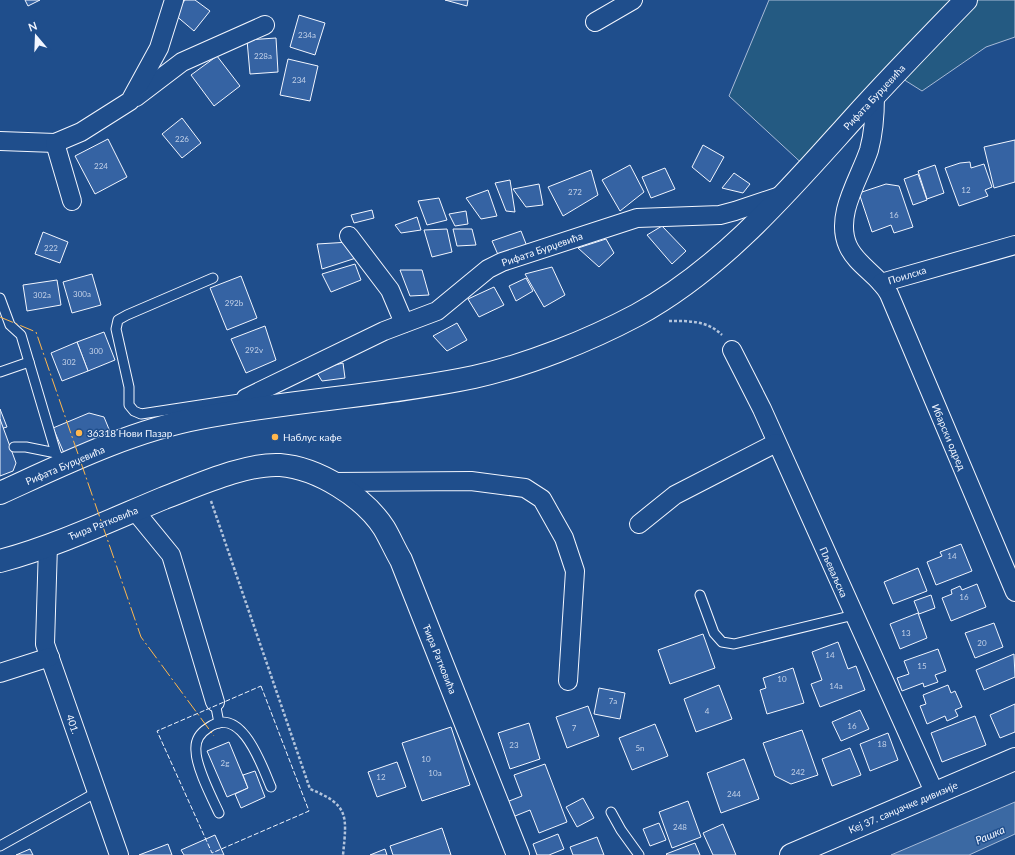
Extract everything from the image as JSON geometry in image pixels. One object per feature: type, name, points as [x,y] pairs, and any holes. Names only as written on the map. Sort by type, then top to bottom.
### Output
[{"type":"main road","name":"Рифата Бурџевића","points":[[0,493],[58,459],[112,445],[161,428],[247,404],[340,398],[473,377],[515,366],[574,344],[637,315],[686,282],[731,246],[784,194],[875,95],[966,0]]},
{"type":"main road","name":"Ћира Ратковића","points":[[0,561],[48,545],[205,482],[254,468],[280,465],[312,472],[334,482],[366,508],[383,527],[401,560],[518,855]]},
{"type":"main road","name":"Кеј 37. санџачке дивизије","points":[[791,855],[1015,759]]},
{"type":"street","points":[[130,101],[159,48],[174,0]]},
{"type":"street","points":[[595,22],[633,0]]},
{"type":"street","points":[[0,141],[55,142],[81,132],[130,101],[182,62],[265,24]]},
{"type":"street","name":"Поилска","points":[[875,95],[871,140],[845,213],[844,231],[847,244],[854,256],[881,282],[1015,245]]},
{"type":"street","points":[[55,142],[72,201]]},
{"type":"street","name":"Рифата Бурџевића","points":[[247,404],[404,323],[446,305],[488,269],[502,262],[637,218],[720,214],[735,211],[784,194]]},
{"type":"street","points":[[349,236],[390,290],[404,323]]},
{"type":"street","name":"Ибарски одред","points":[[881,282],[891,300],[1015,592]]},
{"type":"street","name":"Пљеваљска","points":[[732,350],[743,369],[935,794]]},
{"type":"street","points":[[639,524],[675,494],[776,442]]},
{"type":"street","name":"Ћира Ратковића","points":[[334,482],[471,481],[525,488],[542,499],[564,538],[575,571],[568,681]]},
{"type":"street","points":[[135,511],[171,555],[215,702]]},
{"type":"street","name":"401.","points":[[48,545],[45,644],[119,855]]},
{"type":"street","points":[[0,673],[50,657]]},
{"type":"lane","points":[[213,278],[118,320],[116,328],[129,387],[129,405],[134,411],[141,414],[247,404]]},
{"type":"lane","points":[[0,298],[10,325],[21,334],[58,459]]},
{"type":"lane","points":[[0,372],[29,362]]},
{"type":"lane","points":[[14,447],[26,447],[58,459]]},
{"type":"lane","points":[[700,594],[714,633],[722,642],[734,644],[854,615]]},
{"type":"lane","points":[[215,702],[219,723]]},
{"type":"lane","points":[[219,814],[196,751],[197,742],[202,732],[211,726],[219,723],[228,723],[244,733],[252,745],[271,787]]},
{"type":"lane","points":[[0,846],[97,792]]},
{"type":"lane","points":[[611,812],[621,830],[639,855]]},
{"type":"path","points":[[669,320],[699,322],[708,325],[724,338],[732,350]]},
{"type":"path","points":[[205,482],[310,790],[327,797],[341,807],[345,820],[343,855]]},
{"type":"shaded area","points":[[769,0],[1015,0],[1015,37],[986,47],[922,91],[895,74],[808,169],[729,96]]},
{"type":"water","name":"Рашка","points":[[1015,802],[1015,834],[969,855],[891,855]]},
{"type":"building","points":[[25,0],[40,0],[28,6]]},
{"type":"building","points":[[185,0],[195,0],[210,11],[194,31],[174,14]]},
{"type":"building","points":[[445,0],[468,0],[467,6]]},
{"type":"building","points":[[299,15],[325,23],[315,55],[290,47]]},
{"type":"building","points":[[276,38],[278,72],[250,74],[247,40]]},
{"type":"building","points":[[217,56],[240,86],[214,106],[191,75]]},
{"type":"building","points":[[288,59],[318,66],[310,101],[280,95]]},
{"type":"building","points":[[182,118],[201,143],[182,158],[162,134]]},
{"type":"building","points":[[108,139],[127,177],[95,194],[75,156]]},
{"type":"building","points":[[1015,140],[1015,182],[994,188],[984,147]]},
{"type":"building","points":[[703,145],[724,157],[710,182],[692,167]]},
{"type":"building","points":[[970,162],[971,168],[984,164],[992,187],[985,190],[988,196],[959,206],[945,168],[960,163]]},
{"type":"building","points":[[630,165],[644,192],[620,211],[602,180]]},
{"type":"building","points":[[935,165],[944,193],[927,199],[918,171]]},
{"type":"building","points":[[665,168],[675,189],[651,198],[642,177]]},
{"type":"building","points":[[591,170],[598,195],[563,216],[548,187]]},
{"type":"building","points":[[734,173],[750,184],[743,193],[722,188]]},
{"type":"building","points":[[918,174],[927,200],[913,205],[904,179]]},
{"type":"building","points":[[510,180],[515,212],[506,211],[495,183]]},
{"type":"building","points":[[539,184],[543,205],[526,207],[513,189]]},
{"type":"building","points":[[886,184],[899,186],[913,227],[894,233],[891,225],[872,232],[859,193]]},
{"type":"building","points":[[488,190],[497,216],[481,219],[466,198]]},
{"type":"building","points":[[439,198],[447,220],[427,225],[418,201]]},
{"type":"building","points":[[372,210],[374,218],[354,223],[351,215]]},
{"type":"building","points":[[466,211],[468,224],[455,226],[449,214]]},
{"type":"building","points":[[417,217],[421,230],[401,233],[395,225]]},
{"type":"building","points":[[662,226],[686,251],[672,264],[647,235]]},
{"type":"building","points":[[447,229],[452,252],[432,257],[424,230]]},
{"type":"building","points":[[453,229],[472,229],[476,245],[457,246]]},
{"type":"building","points":[[521,231],[528,249],[499,257],[492,241]]},
{"type":"building","points":[[43,232],[68,242],[60,263],[35,254]]},
{"type":"building","points":[[606,239],[614,253],[599,267],[578,248]]},
{"type":"building","points":[[350,242],[356,258],[322,269],[317,244]]},
{"type":"building","points":[[355,264],[361,280],[331,292],[322,274]]},
{"type":"building","points":[[552,267],[565,295],[544,307],[525,274]]},
{"type":"building","points":[[400,270],[422,270],[429,295],[410,296]]},
{"type":"building","points":[[92,274],[101,305],[72,313],[63,282]]},
{"type":"building","points":[[241,276],[257,318],[227,330],[210,288]]},
{"type":"building","points":[[526,278],[533,291],[516,301],[509,286]]},
{"type":"building","points":[[57,280],[61,305],[27,311],[23,285]]},
{"type":"building","points":[[494,287],[504,305],[479,317],[468,299]]},
{"type":"building","points":[[457,323],[467,340],[447,351],[433,336]]},
{"type":"building","points":[[265,326],[276,360],[246,373],[231,339]]},
{"type":"building","points":[[104,332],[115,360],[88,371],[77,342]]},
{"type":"building","points":[[77,342],[88,371],[62,381],[51,353]]},
{"type":"building","points":[[343,363],[345,378],[322,381],[315,370]]},
{"type":"building","points":[[0,409],[7,427],[0,429]]},
{"type":"building","points":[[89,413],[104,417],[111,434],[64,453],[53,428]]},
{"type":"building","points":[[0,419],[16,463],[13,471],[0,476]]},
{"type":"building","points":[[961,544],[972,571],[936,585],[927,562],[942,556],[940,552]]},
{"type":"building","points":[[918,568],[927,591],[893,604],[884,582]]},
{"type":"building","points":[[977,584],[986,607],[951,621],[942,598],[952,594],[951,590],[960,586],[962,590]]},
{"type":"building","points":[[931,595],[935,608],[919,614],[914,601]]},
{"type":"building","points":[[918,613],[927,638],[900,649],[890,624]]},
{"type":"building","points":[[994,623],[1003,647],[975,658],[965,633]]},
{"type":"building","points":[[703,634],[715,668],[670,684],[658,650]]},
{"type":"building","points":[[838,642],[848,669],[856,666],[865,690],[820,707],[811,684],[822,680],[812,652]]},
{"type":"building","points":[[938,649],[946,671],[935,675],[938,682],[924,687],[923,683],[902,691],[897,678],[909,674],[904,661]]},
{"type":"building","points":[[1014,654],[1015,677],[984,690],[976,670]]},
{"type":"building","points":[[793,668],[804,703],[767,714],[760,690],[766,688],[763,678]]},
{"type":"building","points":[[719,685],[732,719],[696,732],[684,699]]},
{"type":"building","points":[[948,685],[951,693],[955,691],[962,707],[955,710],[958,716],[947,721],[945,716],[927,724],[920,706],[926,704],[923,695]]},
{"type":"building","points":[[599,688],[625,693],[620,719],[594,714]]},
{"type":"building","points":[[1015,704],[1015,732],[1000,738],[990,715]]},
{"type":"building","points":[[588,706],[599,736],[567,748],[556,717]]},
{"type":"building","points":[[860,710],[869,729],[841,741],[832,722]]},
{"type":"building","points":[[975,716],[986,745],[942,762],[931,733]]},
{"type":"building","points":[[529,723],[540,759],[510,769],[498,733]]},
{"type":"building","points":[[655,724],[668,756],[632,770],[619,738]]},
{"type":"building","points":[[451,727],[470,785],[422,801],[402,743]]},
{"type":"building","points":[[802,730],[818,775],[791,784],[775,776],[763,743]]},
{"type":"building","points":[[888,733],[898,760],[870,771],[860,744]]},
{"type":"building","points":[[229,742],[248,788],[227,797],[207,751]]},
{"type":"building","points":[[850,748],[861,775],[832,786],[822,759]]},
{"type":"building","points":[[744,759],[759,799],[721,813],[707,773]]},
{"type":"building","points":[[397,762],[406,787],[377,797],[368,772]]},
{"type":"building","points":[[545,764],[567,822],[539,833],[530,810],[510,818],[504,803],[522,796],[514,775]]},
{"type":"building","points":[[255,771],[265,797],[241,808],[235,794],[248,788],[243,775]]},
{"type":"building","points":[[583,798],[594,818],[577,827],[566,807]]},
{"type":"building","points":[[688,801],[701,837],[672,848],[659,812]]},
{"type":"building","points":[[659,823],[666,840],[650,846],[643,829]]},
{"type":"building","points":[[723,824],[736,855],[713,855],[703,833]]},
{"type":"building","points":[[442,828],[451,855],[393,855],[390,846]]},
{"type":"building","points":[[558,834],[564,849],[549,855],[537,855],[533,844]]},
{"type":"building","points":[[215,835],[224,855],[184,855],[181,850]]},
{"type":"building","points":[[597,837],[604,855],[573,855],[570,847]]},
{"type":"building","points":[[695,843],[700,855],[666,854]]},
{"type":"building","points":[[168,844],[172,855],[139,855]]},
{"type":"building","points":[[30,849],[33,855],[16,855]]},
{"type":"building","points":[[385,849],[387,855],[370,855]]},
{"type":"fence","points":[[261,686],[309,811],[212,853],[157,731],[261,686]]},
{"type":"power","points":[[0,317],[36,332],[141,637],[214,736]]},
{"type":"place","name":"36318 Нови Пазар","points":[[79,433]]},
{"type":"place","name":"Наблус кафе","points":[[275,437]]}]
